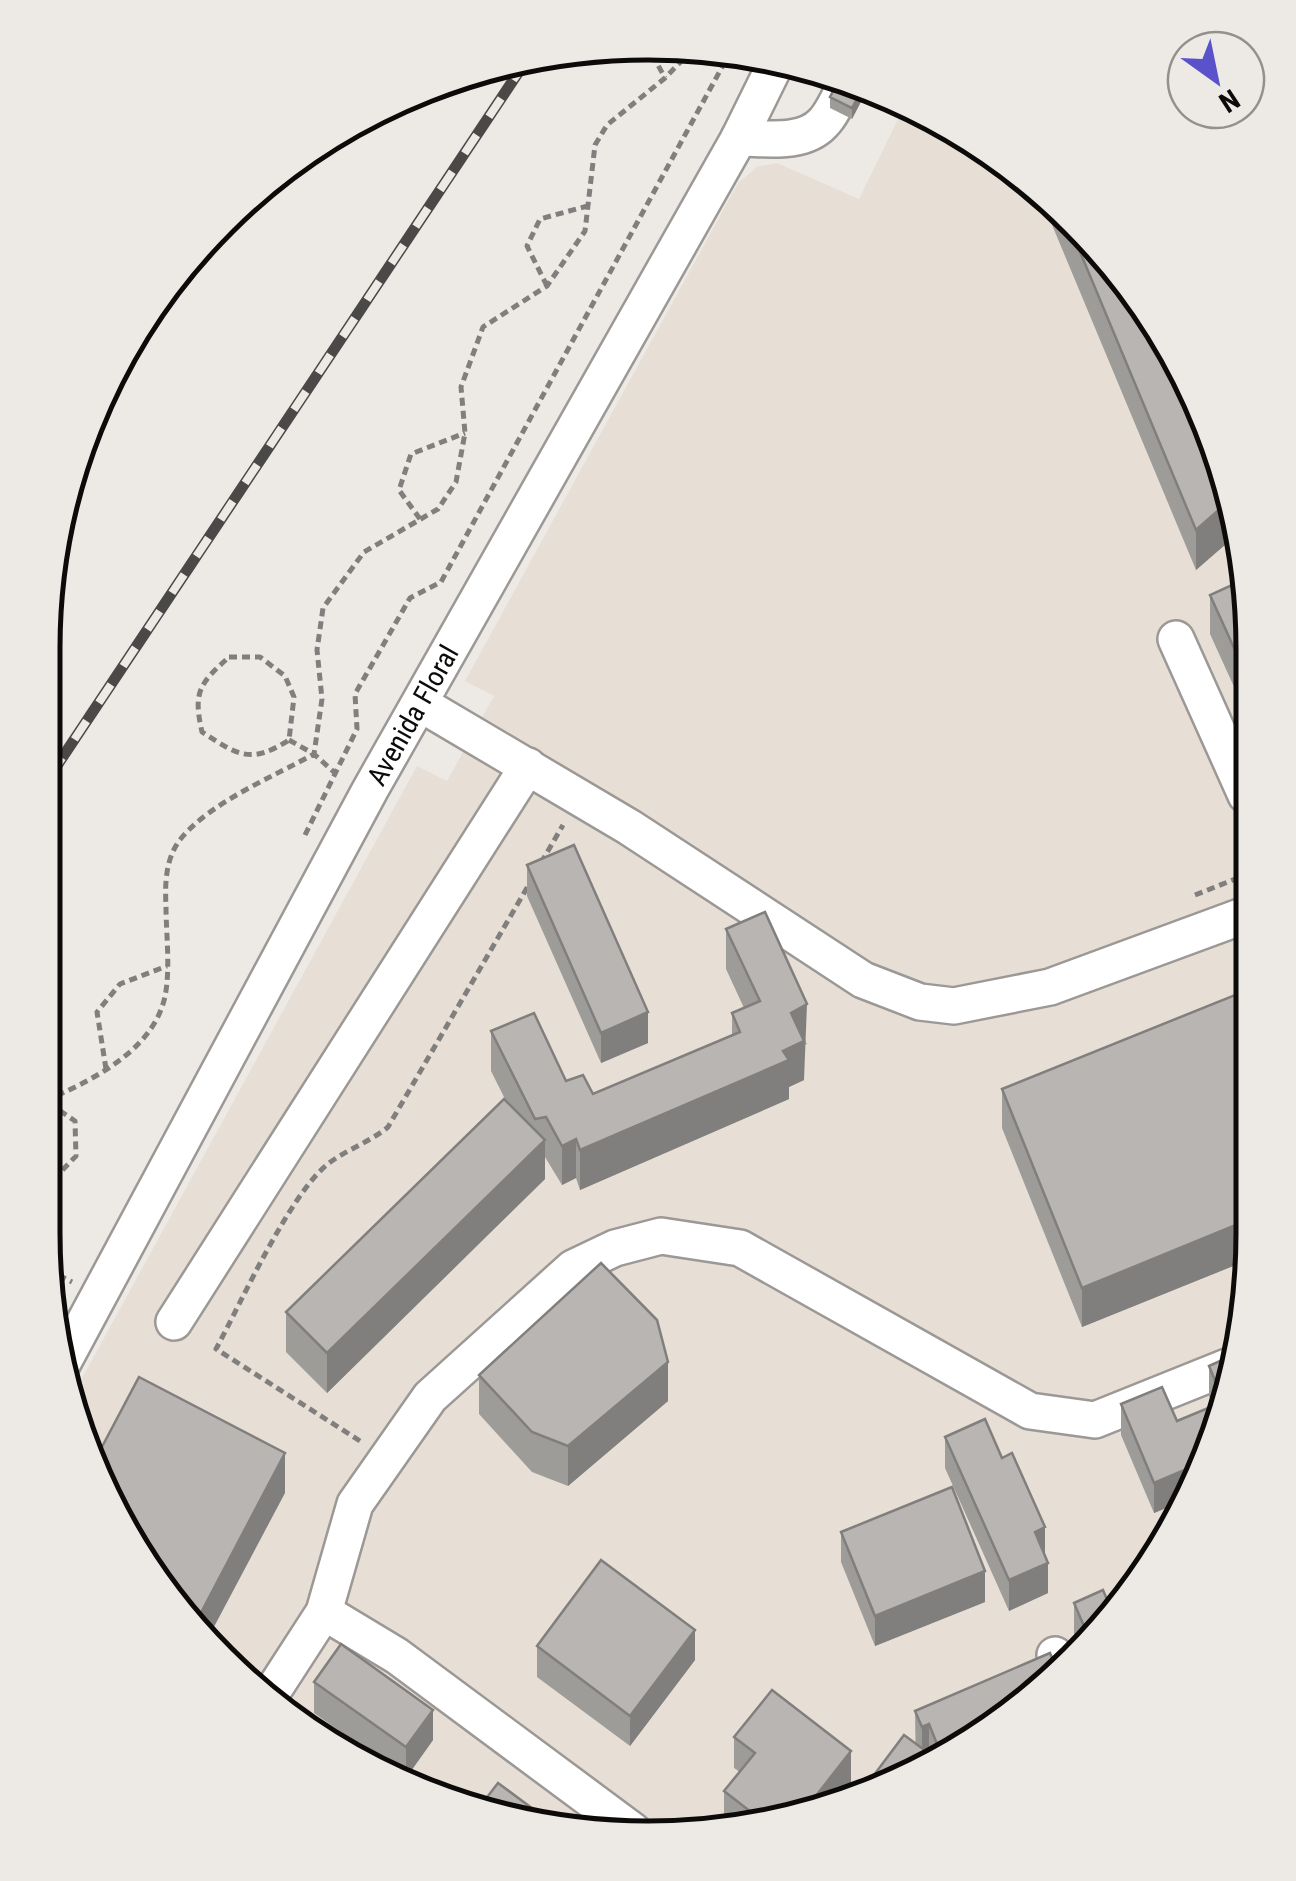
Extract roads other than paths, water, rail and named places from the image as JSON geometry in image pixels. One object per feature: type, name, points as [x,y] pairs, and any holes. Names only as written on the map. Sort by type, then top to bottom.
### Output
[{"type":"street","name":"Avenida Floral","points":[[71,1348],[370,790],[739,138],[771,73]]},
{"type":"street","points":[[739,138],[794,138],[809,133],[823,123],[841,92]]},
{"type":"street","points":[[1176,639],[1236,773]]},
{"type":"street","points":[[421,704],[579,796],[864,980],[920,1002],[954,1006],[1050,987],[1236,918]]},
{"type":"street","points":[[174,1322],[528,766]]},
{"type":"street","points":[[276,1688],[324,1612],[354,1504],[430,1396],[573,1268],[615,1248],[660,1236],[740,1248],[1030,1411],[1095,1420],[1220,1370]]},
{"type":"street","points":[[324,1612],[397,1656],[618,1820]]},
{"type":"railway","points":[[60,761],[517,75]]}]
